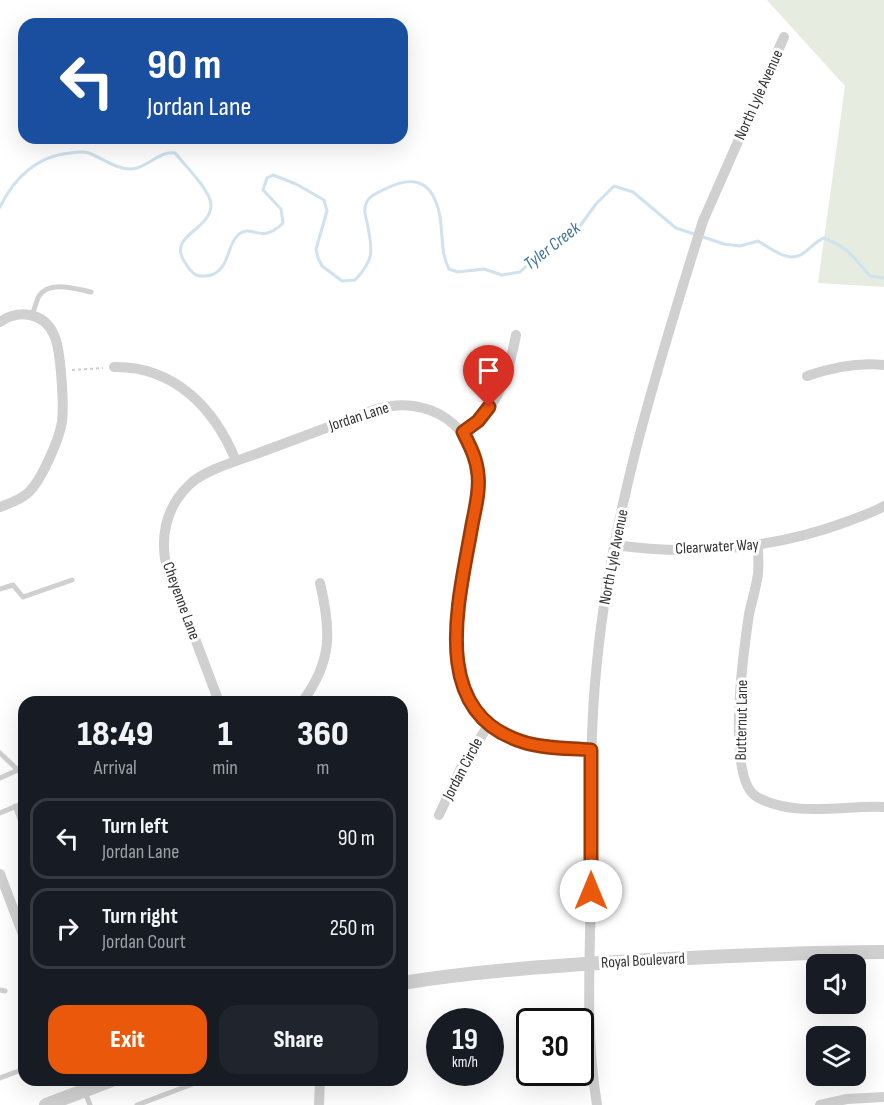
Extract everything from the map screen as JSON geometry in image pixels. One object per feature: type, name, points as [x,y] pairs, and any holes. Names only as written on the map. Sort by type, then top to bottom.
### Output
[{"type":"street","name":"North Lyle Avenue","points":[[597,1105],[590,1044],[588,964],[591,891],[591,750],[597,663],[615,545],[640,428],[703,221],[784,37]]},
{"type":"street","points":[[0,322],[16,314],[33,316],[46,323],[55,336],[63,408],[62,423],[52,449],[30,491],[19,500],[0,507]]},
{"type":"street","points":[[516,335],[510,364],[498,394],[478,421],[463,432],[473,451],[479,481],[456,628],[456,659],[463,688],[472,704],[489,724],[506,735],[528,743],[591,750]]},
{"type":"street","points":[[807,376],[851,364],[884,365]]},
{"type":"street","points":[[114,367],[138,368],[151,372],[186,390],[203,405],[222,429],[236,461]]},
{"type":"street","name":"Jordan Lane","points":[[236,461],[400,404],[422,408],[445,418],[463,432]]},
{"type":"street","name":"Cheyenne Lane","points":[[217,696],[170,575],[165,559],[164,534],[171,510],[186,489],[203,476],[236,461]]},
{"type":"street","name":"Clearwater Way","points":[[615,545],[667,549],[758,546],[819,532],[884,506]]},
{"type":"street","name":"Butternut Lane","points":[[758,546],[758,571],[750,613],[739,713],[739,743],[744,782],[750,792],[758,797],[797,809],[884,807]]},
{"type":"street","points":[[307,696],[323,665],[327,649],[328,623],[320,584]]},
{"type":"street","name":"Jordan Circle","points":[[439,815],[460,770],[489,724]]},
{"type":"street","points":[[0,874],[18,921]]},
{"type":"street","name":"Royal Boulevard","points":[[408,982],[462,974],[588,964],[739,955],[884,952]]},
{"type":"street","points":[[45,1105],[80,1086]]},
{"type":"street","points":[[319,1105],[320,1086]]},
{"type":"street","points":[[820,1105],[847,1099],[884,1097]]},
{"type":"lane","points":[[33,316],[40,295],[49,288],[65,287],[91,292]]},
{"type":"lane","points":[[0,589],[13,585],[23,597],[72,580]]},
{"type":"lane","points":[[0,753],[18,770],[0,778]]},
{"type":"lane","points":[[0,813],[18,805]]},
{"type":"lane","points":[[15,806],[18,814]]},
{"type":"lane","points":[[0,1078],[18,1072]]},
{"type":"lane","points":[[82,1086],[90,1105]]},
{"type":"lane","points":[[137,1105],[187,1086]]},
{"type":"path","points":[[60,371],[114,367]]},
{"type":"shaded area","points":[[767,0],[884,0],[884,287],[818,283],[845,86]]},
{"type":"waterway","name":"Tyler Creek","points":[[0,207],[12,187],[28,170],[58,155],[87,152],[115,166],[132,169],[164,154],[175,153],[202,185],[211,205],[205,221],[181,245],[184,261],[194,274],[207,276],[219,270],[226,260],[234,239],[243,232],[268,233],[283,223],[281,209],[263,190],[267,178],[273,175],[296,184],[324,200],[327,211],[316,249],[322,266],[342,281],[355,280],[362,272],[371,253],[365,211],[367,201],[396,184],[416,182],[422,184],[432,194],[437,203],[443,251],[449,269],[458,272],[484,269],[502,275],[520,272],[535,258],[577,230],[596,204],[614,186],[633,192],[676,228],[724,244],[740,246],[758,241],[781,254],[793,257],[799,256],[824,238],[845,249],[870,276],[884,278]]},
{"type":"route","points":[[489,407],[478,421],[463,432],[476,460],[479,481],[456,628],[455,644],[459,674],[463,688],[472,704],[489,724],[506,735],[534,745],[591,750],[591,891]]}]
